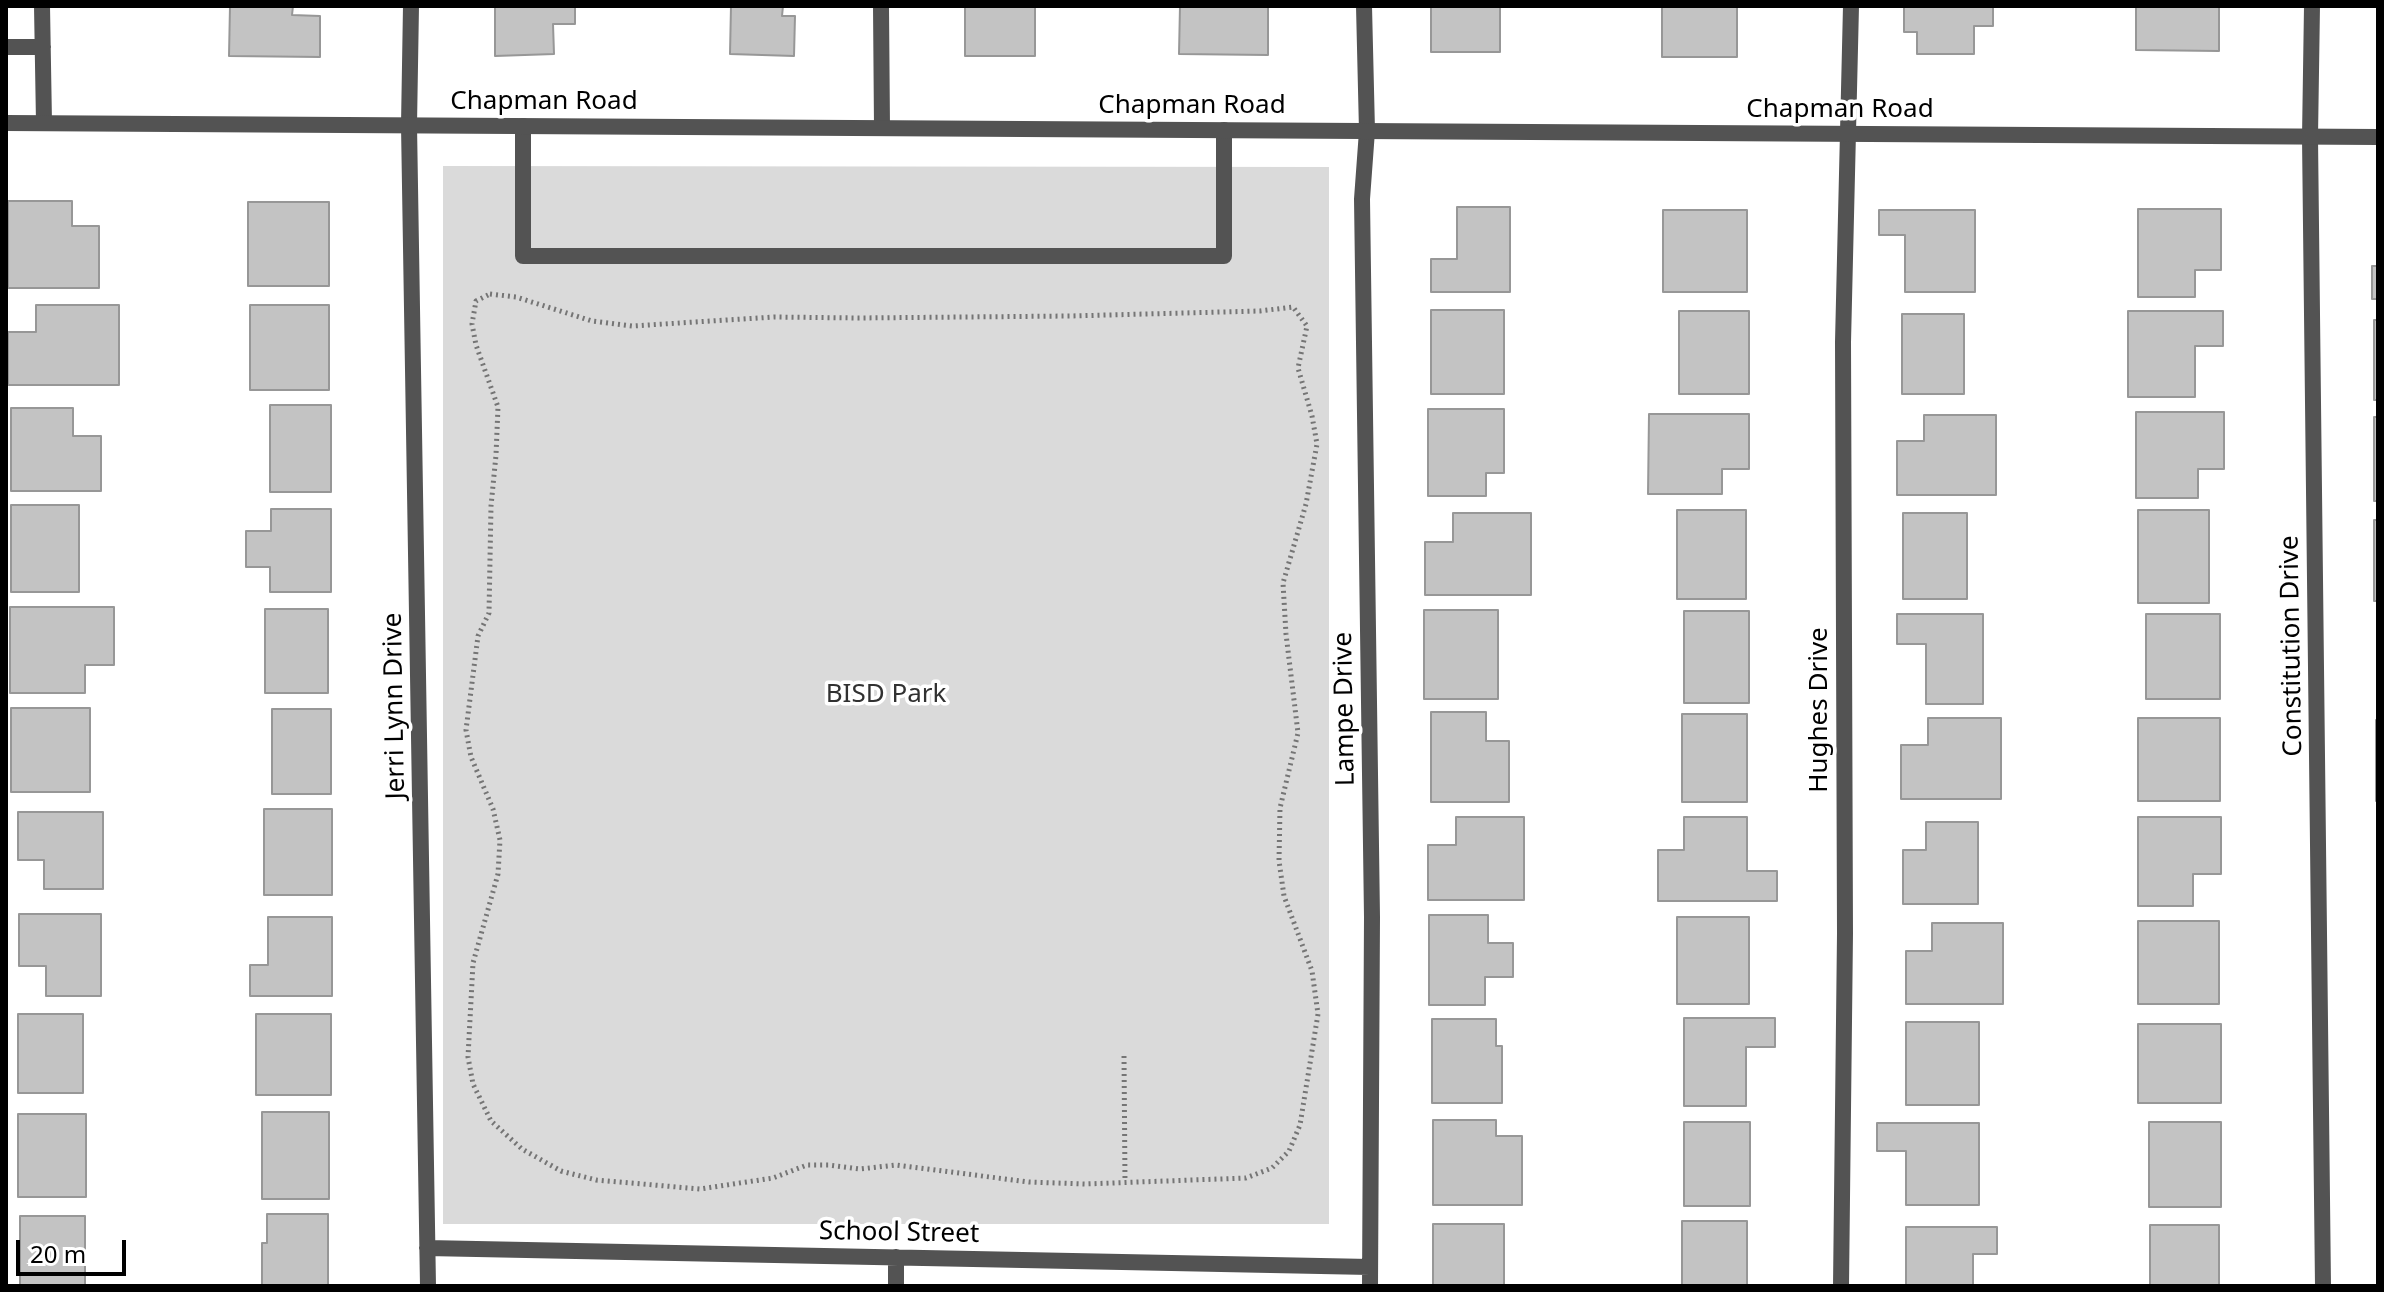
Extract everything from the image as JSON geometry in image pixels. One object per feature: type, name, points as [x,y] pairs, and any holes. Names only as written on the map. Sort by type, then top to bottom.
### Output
[{"type":"street","points":[[42,6],[44,123]]},
{"type":"street","name":"Jerri Lynn Drive","points":[[411,6],[409,125],[428,1286]]},
{"type":"street","points":[[881,6],[882,128]]},
{"type":"street","name":"Lampe Drive","points":[[1364,6],[1367,131],[1362,199],[1372,917],[1370,1286]]},
{"type":"street","name":"Hughes Drive","points":[[1841,1286],[1845,933],[1843,342],[1851,6]]},
{"type":"street","name":"Constitution Drive","points":[[2312,6],[2310,137],[2323,1286]]},
{"type":"street","points":[[6,47],[43,47]]},
{"type":"street","name":"Chapman Road","points":[[6,123],[2378,137]]},
{"type":"street","points":[[523,126],[523,256],[1224,256],[1224,130]]},
{"type":"street","name":"School Street","points":[[427,1248],[1370,1267]]},
{"type":"street","points":[[896,1257],[896,1286]]},
{"type":"path","points":[[490,294],[516,297],[592,321],[632,326],[775,317],[1070,316],[1260,311],[1293,307],[1307,326],[1298,368],[1317,444],[1306,504],[1283,583],[1298,733],[1280,808],[1279,861],[1284,896],[1312,971],[1318,1014],[1300,1125],[1289,1151],[1272,1168],[1246,1178],[1125,1182],[1029,1182],[896,1165],[860,1169],[807,1165],[773,1178],[700,1189],[596,1180],[561,1171],[522,1149],[491,1121],[473,1084],[468,1057],[473,963],[498,874],[500,840],[493,809],[471,757],[466,730],[478,636],[489,613],[498,407],[474,335],[472,324],[476,301],[490,294]]},
{"type":"path","points":[[1124,1056],[1125,1182]]},
{"type":"green space","name":"BISD Park","points":[[443,166],[1329,167],[1329,1224],[443,1224]]},
{"type":"building","points":[[230,6],[293,6],[292,15],[320,16],[320,57],[229,56]]},
{"type":"building","points":[[495,6],[575,6],[575,24],[553,24],[554,54],[495,56]]},
{"type":"building","points":[[731,6],[783,6],[782,16],[795,16],[794,56],[730,54]]},
{"type":"building","points":[[965,6],[1035,6],[1035,56],[965,56]]},
{"type":"building","points":[[1180,6],[1268,6],[1268,55],[1179,54]]},
{"type":"building","points":[[1431,6],[1500,6],[1500,52],[1431,52]]},
{"type":"building","points":[[1662,6],[1737,6],[1737,57],[1662,57]]},
{"type":"building","points":[[1904,6],[1993,6],[1993,26],[1974,26],[1974,54],[1917,54],[1917,32],[1904,32]]},
{"type":"building","points":[[2136,6],[2219,6],[2219,51],[2136,50]]},
{"type":"building","points":[[8,201],[72,201],[72,226],[99,226],[99,288],[8,288]]},
{"type":"building","points":[[248,202],[329,202],[329,286],[248,286]]},
{"type":"building","points":[[1457,207],[1510,207],[1510,292],[1431,292],[1431,259],[1457,259]]},
{"type":"building","points":[[2138,209],[2221,209],[2221,270],[2195,270],[2195,297],[2138,297]]},
{"type":"building","points":[[1663,210],[1747,210],[1747,292],[1663,292]]},
{"type":"building","points":[[1879,210],[1975,210],[1975,292],[1905,292],[1905,235],[1879,235]]},
{"type":"building","points":[[2372,266],[2378,266],[2378,299],[2372,299]]},
{"type":"building","points":[[36,305],[119,305],[119,385],[8,385],[8,332],[36,332]]},
{"type":"building","points":[[250,305],[329,305],[329,390],[250,390]]},
{"type":"building","points":[[1431,310],[1504,310],[1504,394],[1431,394]]},
{"type":"building","points":[[1679,311],[1749,311],[1749,394],[1679,394]]},
{"type":"building","points":[[2128,311],[2223,311],[2223,346],[2195,346],[2195,397],[2128,397]]},
{"type":"building","points":[[1902,314],[1964,314],[1964,394],[1902,394]]},
{"type":"building","points":[[2374,320],[2378,320],[2378,400],[2374,400]]},
{"type":"building","points":[[270,405],[331,405],[331,492],[270,492]]},
{"type":"building","points":[[11,408],[73,408],[73,436],[101,436],[101,491],[11,491]]},
{"type":"building","points":[[1428,409],[1504,409],[1504,473],[1486,473],[1486,496],[1428,496]]},
{"type":"building","points":[[2136,412],[2224,412],[2224,469],[2198,469],[2198,498],[2136,498]]},
{"type":"building","points":[[1649,414],[1749,414],[1749,469],[1722,469],[1722,494],[1648,494]]},
{"type":"building","points":[[1924,415],[1996,415],[1996,495],[1897,495],[1897,441],[1924,441]]},
{"type":"building","points":[[2374,417],[2378,417],[2378,501],[2374,501]]},
{"type":"building","points":[[11,505],[79,505],[79,592],[11,592]]},
{"type":"building","points":[[271,509],[331,509],[331,592],[270,592],[270,567],[246,567],[246,531],[271,531]]},
{"type":"building","points":[[1677,510],[1746,510],[1746,599],[1677,599]]},
{"type":"building","points":[[2138,510],[2209,510],[2209,603],[2138,603]]},
{"type":"building","points":[[1453,513],[1531,513],[1531,595],[1425,595],[1425,542],[1453,542]]},
{"type":"building","points":[[1903,513],[1967,513],[1967,599],[1903,599]]},
{"type":"building","points":[[2374,520],[2378,520],[2378,601],[2374,601]]},
{"type":"building","points":[[10,607],[114,607],[114,665],[85,665],[85,693],[10,693]]},
{"type":"building","points":[[265,609],[328,609],[328,693],[265,693]]},
{"type":"building","points":[[1424,610],[1498,610],[1498,699],[1424,699]]},
{"type":"building","points":[[1684,611],[1749,611],[1749,703],[1684,703]]},
{"type":"building","points":[[1897,614],[1983,614],[1983,704],[1926,704],[1926,644],[1897,644]]},
{"type":"building","points":[[2146,614],[2220,614],[2220,699],[2146,699]]},
{"type":"building","points":[[11,708],[90,708],[90,792],[11,792]]},
{"type":"building","points":[[272,709],[331,709],[331,794],[272,794]]},
{"type":"building","points":[[1431,712],[1486,712],[1486,741],[1509,741],[1509,802],[1431,802]]},
{"type":"building","points":[[1682,714],[1747,714],[1747,802],[1682,802]]},
{"type":"building","points":[[1928,718],[2001,718],[2001,799],[1901,799],[1901,745],[1928,745]]},
{"type":"building","points":[[2138,718],[2220,718],[2220,801],[2138,801]]},
{"type":"building","points":[[2378,720],[2378,801],[2376,801]]},
{"type":"building","points":[[264,809],[332,809],[332,895],[264,895]]},
{"type":"building","points":[[18,812],[103,812],[103,889],[44,889],[44,860],[18,860]]},
{"type":"building","points":[[1456,817],[1524,817],[1524,900],[1428,900],[1428,845],[1456,845]]},
{"type":"building","points":[[1684,817],[1747,817],[1747,871],[1777,871],[1777,901],[1658,901],[1658,850],[1684,850]]},
{"type":"building","points":[[2138,817],[2221,817],[2221,874],[2193,874],[2193,906],[2138,906]]},
{"type":"building","points":[[1926,822],[1978,822],[1978,904],[1903,904],[1903,850],[1926,850]]},
{"type":"building","points":[[19,914],[101,914],[101,996],[46,996],[46,966],[19,966]]},
{"type":"building","points":[[1429,915],[1488,915],[1488,943],[1513,943],[1513,977],[1485,977],[1485,1005],[1429,1005]]},
{"type":"building","points":[[268,917],[332,917],[332,996],[250,996],[250,965],[268,965]]},
{"type":"building","points":[[1677,917],[1749,917],[1749,1004],[1677,1004]]},
{"type":"building","points":[[2138,921],[2219,921],[2219,1004],[2138,1004]]},
{"type":"building","points":[[1932,923],[2003,923],[2003,1004],[1906,1004],[1906,951],[1932,951]]},
{"type":"building","points":[[18,1014],[83,1014],[83,1093],[18,1093]]},
{"type":"building","points":[[256,1014],[331,1014],[331,1095],[256,1095]]},
{"type":"building","points":[[1684,1018],[1775,1018],[1775,1047],[1746,1047],[1746,1106],[1684,1106]]},
{"type":"building","points":[[1432,1019],[1496,1019],[1496,1046],[1502,1046],[1502,1103],[1432,1103]]},
{"type":"building","points":[[1906,1022],[1979,1022],[1979,1105],[1906,1105]]},
{"type":"building","points":[[2138,1024],[2221,1024],[2221,1103],[2138,1103]]},
{"type":"building","points":[[262,1112],[329,1112],[329,1199],[262,1199]]},
{"type":"building","points":[[18,1114],[86,1114],[86,1197],[18,1197]]},
{"type":"building","points":[[1433,1120],[1496,1120],[1496,1136],[1522,1136],[1522,1205],[1433,1205]]},
{"type":"building","points":[[1684,1122],[1750,1122],[1750,1206],[1684,1206]]},
{"type":"building","points":[[2149,1122],[2221,1122],[2221,1207],[2149,1207]]},
{"type":"building","points":[[1877,1123],[1979,1123],[1979,1205],[1906,1205],[1906,1151],[1877,1151]]},
{"type":"building","points":[[267,1214],[328,1214],[328,1286],[262,1286],[262,1243],[267,1243]]},
{"type":"building","points":[[20,1216],[85,1216],[85,1286],[20,1286]]},
{"type":"building","points":[[1682,1221],[1747,1221],[1747,1286],[1682,1286]]},
{"type":"building","points":[[1433,1224],[1504,1224],[1504,1286],[1433,1286]]},
{"type":"building","points":[[2150,1225],[2219,1225],[2219,1286],[2150,1286]]},
{"type":"building","points":[[1906,1227],[1997,1227],[1997,1254],[1973,1254],[1973,1286],[1906,1286]]}]
